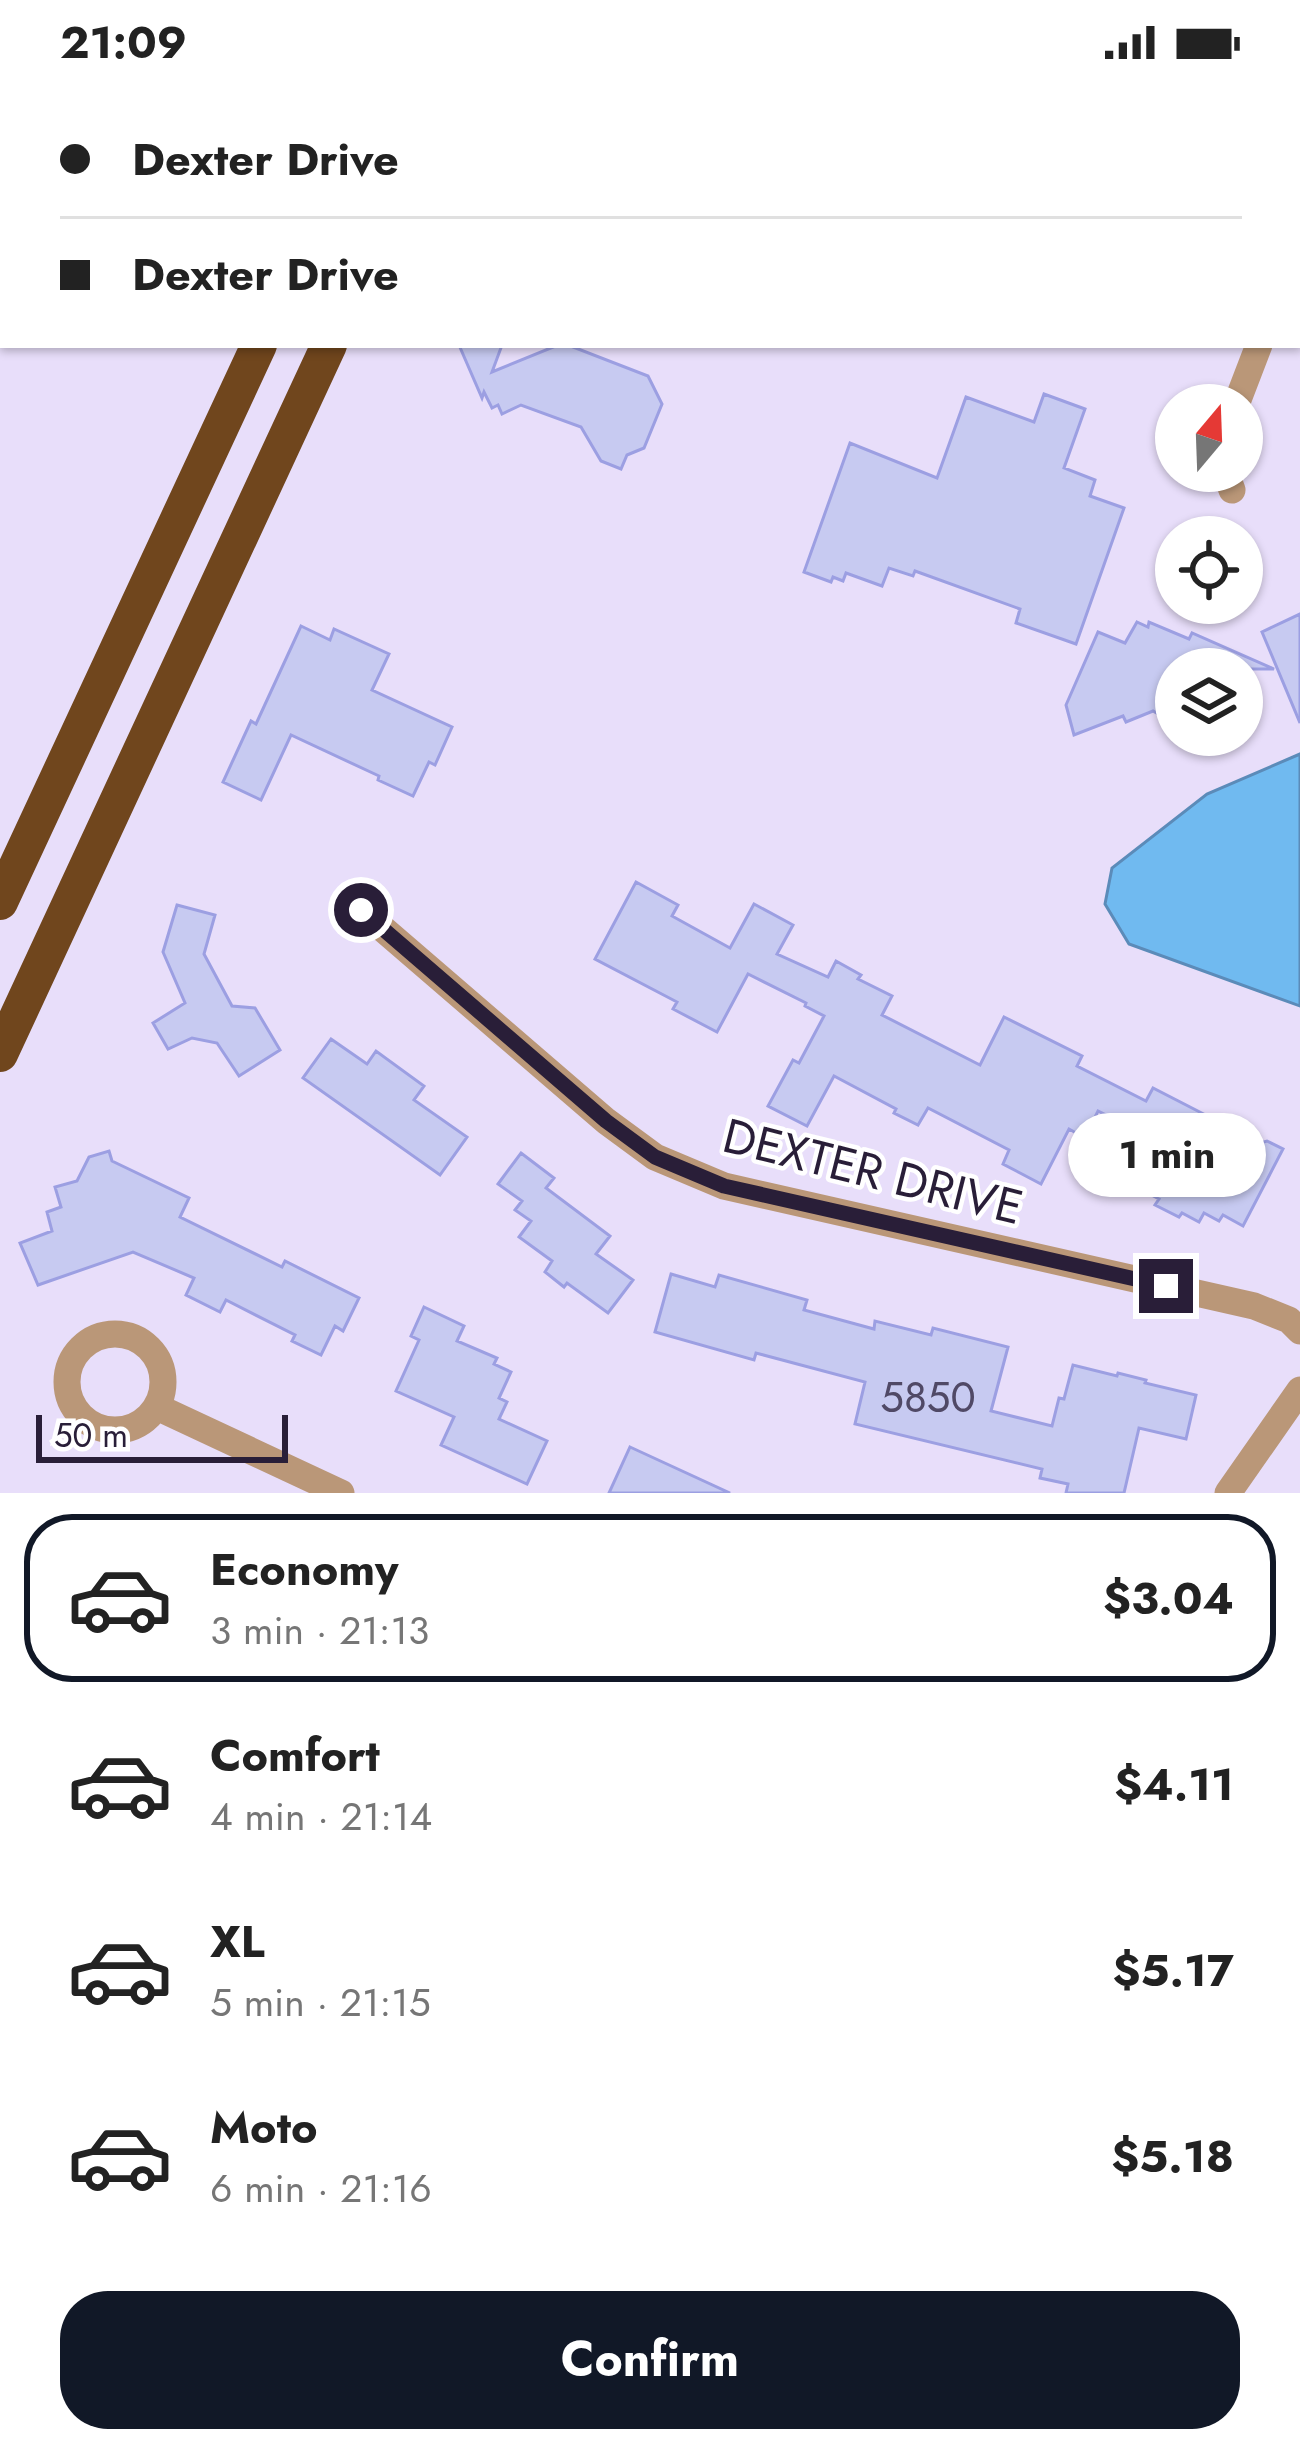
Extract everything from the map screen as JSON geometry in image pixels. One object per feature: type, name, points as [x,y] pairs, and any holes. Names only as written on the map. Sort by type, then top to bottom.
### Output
[{"type":"highway","points":[[0,902],[258,348]]},
{"type":"highway","points":[[0,1054],[328,348]]},
{"type":"street","points":[[1244,384],[1258,348]]},
{"type":"street","name":"DEXTER DRIVE","points":[[361,910],[606,1121],[655,1157],[724,1186],[1254,1306],[1289,1320],[1300,1330]]},
{"type":"street","points":[[1228,1493],[1300,1390]]},
{"type":"street","points":[[157,1407],[341,1493]]},
{"type":"water","points":[[1300,754],[1300,1006],[1129,944],[1105,904],[1112,868],[1207,794]]},
{"type":"building","points":[[460,348],[501,348],[492,372],[551,348],[576,348],[648,376],[662,404],[644,448],[627,455],[621,469],[601,461],[581,427],[521,405],[502,414],[498,405],[492,408],[484,392],[482,398]]},
{"type":"building","points":[[1044,394],[1085,409],[1064,468],[1095,480],[1090,496],[1124,508],[1076,644],[1016,623],[1020,609],[915,571],[913,576],[889,568],[882,586],[846,573],[843,581],[833,577],[831,582],[804,572],[850,443],[937,478],[966,397],[1034,422]]},
{"type":"building","points":[[1300,614],[1300,723],[1262,632]]},
{"type":"building","points":[[1137,622],[1148,627],[1149,622],[1226,648],[1155,648],[1155,712],[1126,722],[1123,716],[1074,735],[1066,705],[1098,632],[1125,643]]},
{"type":"building","points":[[301,626],[330,640],[334,629],[389,654],[372,690],[452,727],[435,765],[429,762],[413,796],[291,735],[261,800],[223,782]]},
{"type":"building","points":[[636,882],[678,905],[672,916],[730,948],[754,904],[793,925],[777,954],[828,977],[836,961],[861,975],[858,979],[892,996],[882,1015],[980,1065],[1004,1017],[1082,1056],[1077,1066],[1146,1101],[1153,1088],[1260,1143],[1267,1141],[1283,1149],[1243,1226],[1223,1215],[1219,1221],[1204,1213],[1199,1222],[1155,1205],[1159,1199],[1140,1189],[1152,1167],[1136,1159],[1148,1136],[1098,1111],[1085,1138],[1069,1129],[1041,1184],[1003,1164],[1009,1150],[928,1108],[918,1125],[834,1076],[807,1126],[768,1106],[793,1060],[799,1063],[824,1016],[748,974],[717,1032],[673,1009],[677,1002],[595,959]]},
{"type":"building","points":[[177,905],[215,915],[204,954],[232,1006],[255,1008],[280,1050],[239,1076],[217,1043],[192,1038],[168,1049],[153,1023],[185,1003],[163,952]]},
{"type":"building","points":[[331,1039],[367,1064],[376,1051],[424,1086],[414,1100],[467,1137],[440,1175],[303,1078]]},
{"type":"building","points":[[109,1151],[112,1161],[189,1198],[180,1217],[359,1298],[343,1331],[335,1326],[321,1355],[292,1341],[295,1335],[226,1300],[220,1312],[186,1295],[194,1278],[133,1252],[38,1285],[20,1243],[52,1231],[47,1212],[61,1207],[55,1187],[77,1181],[89,1157]]},
{"type":"building","points":[[521,1153],[554,1178],[546,1188],[610,1236],[596,1254],[633,1280],[608,1313],[545,1272],[552,1261],[519,1237],[531,1221],[515,1210],[522,1201],[498,1184]]},
{"type":"building","points":[[671,1274],[715,1287],[719,1275],[807,1300],[804,1310],[874,1329],[875,1321],[931,1335],[933,1328],[1008,1347],[991,1411],[1052,1426],[1073,1365],[1196,1395],[1186,1439],[1139,1428],[1124,1493],[1066,1493],[1068,1484],[1040,1478],[1042,1469],[855,1424],[865,1382],[756,1353],[754,1360],[655,1332]]},
{"type":"building","points":[[424,1307],[464,1326],[457,1341],[497,1358],[494,1364],[511,1372],[499,1398],[507,1402],[499,1419],[547,1441],[527,1484],[441,1445],[454,1417],[396,1391],[419,1340],[411,1336]]},
{"type":"building","points":[[630,1447],[730,1493],[609,1493]]},
{"type":"route","points":[[361,910],[606,1121],[655,1157],[724,1186],[1166,1286]]}]
